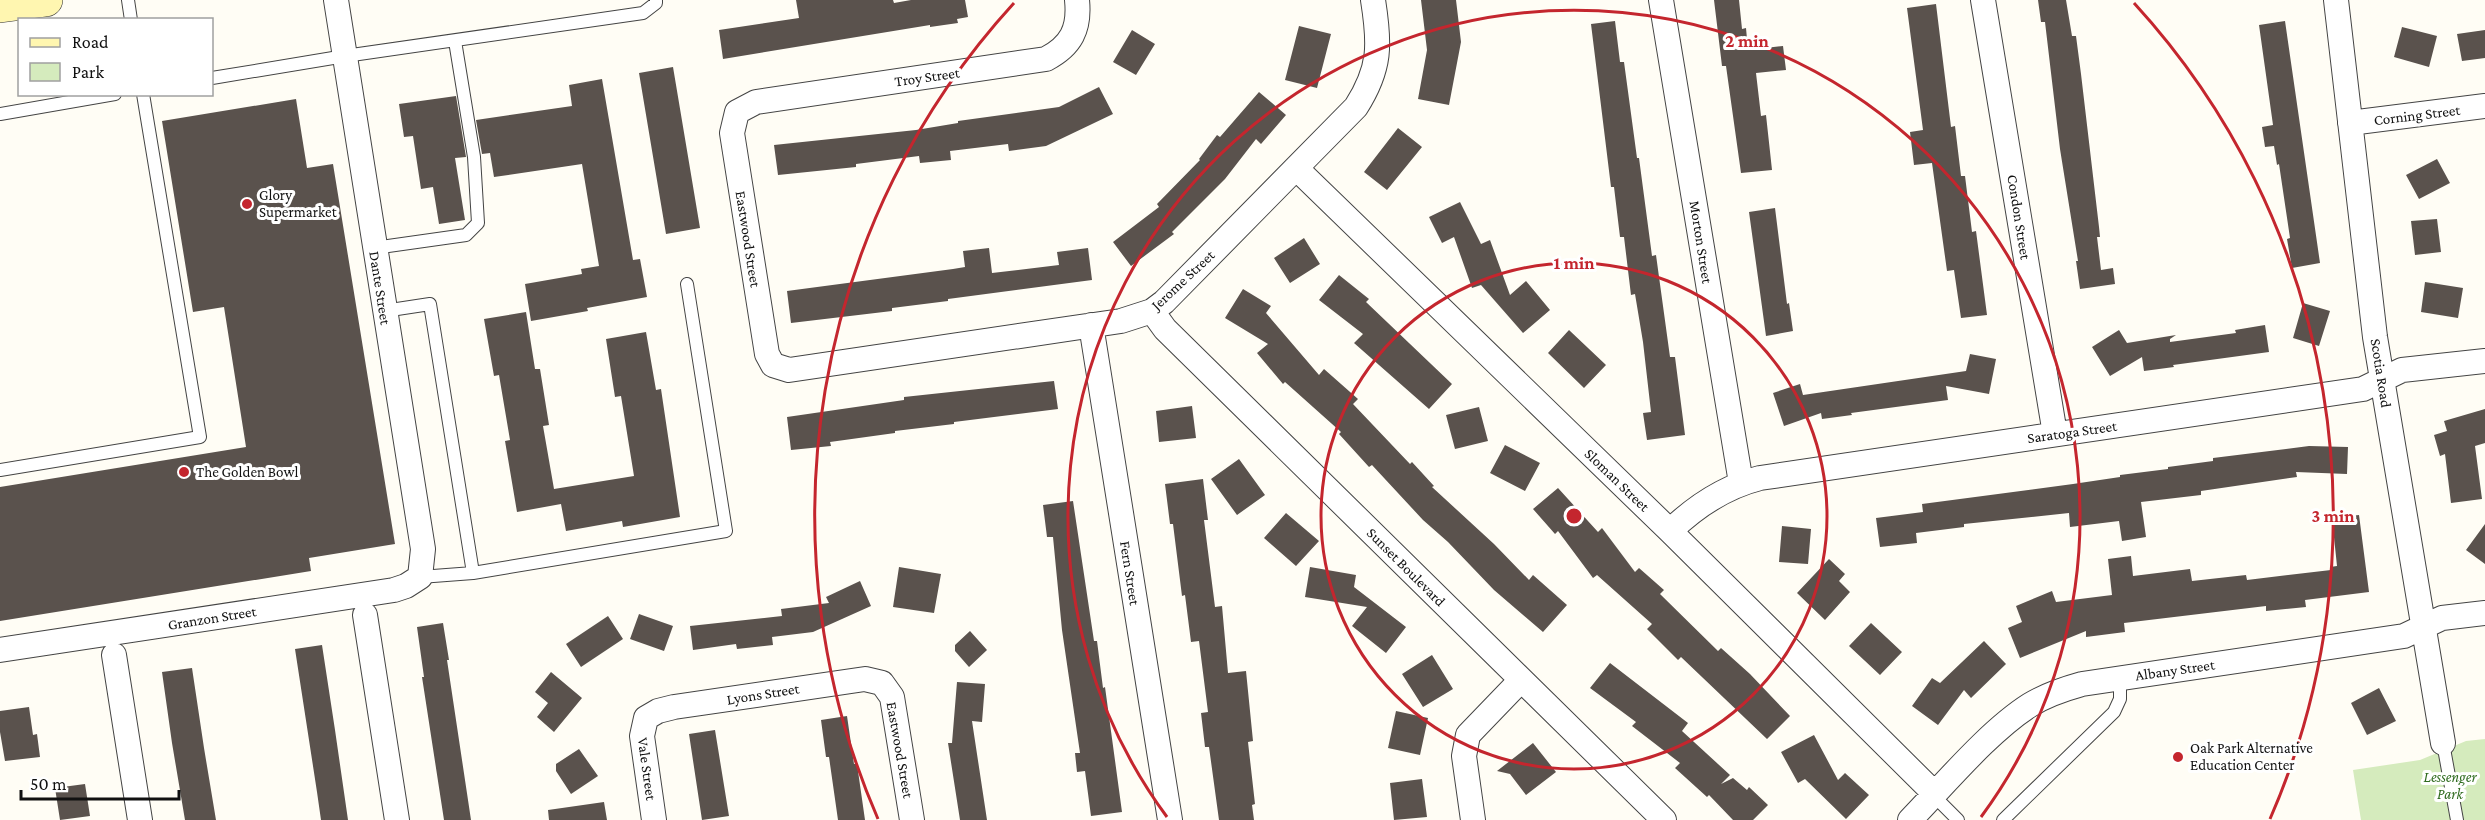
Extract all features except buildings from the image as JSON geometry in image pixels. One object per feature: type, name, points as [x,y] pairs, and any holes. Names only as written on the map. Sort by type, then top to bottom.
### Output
[{"type":"main road","points":[[0,6],[46,0]]},
{"type":"street","name":"Dante Street","points":[[336,0],[423,549],[420,577]]},
{"type":"street","name":"Troy Street","points":[[737,112],[756,102],[1046,59],[1059,52],[1071,41],[1078,21],[1077,0]]},
{"type":"street","name":"Jerome Street","points":[[773,365],[789,370],[1129,319],[1152,311],[1164,302],[1356,106],[1369,87],[1377,66],[1378,32],[1373,0]]},
{"type":"street","name":"Morton Street","points":[[1661,0],[1741,483]]},
{"type":"street","name":"Condon Street","points":[[1983,0],[2055,434]]},
{"type":"street","name":"Scotia Road","points":[[2336,0],[2375,337],[2443,743]]},
{"type":"street","name":"Corning Street","points":[[2350,123],[2485,106]]},
{"type":"street","name":"Eastwood Street","points":[[737,112],[732,133],[766,354],[773,365]]},
{"type":"street","name":"Sloman Street","points":[[1296,168],[1670,531],[1935,795]]},
{"type":"street","name":"Sunset Boulevard","points":[[1152,311],[1173,338],[1664,820]]},
{"type":"street","name":"Fern Street","points":[[1090,325],[1170,820]]},
{"type":"street","name":"Saratoga Street","points":[[1670,531],[1693,508],[1741,483],[1774,476],[2362,388],[2402,370],[2485,361]]},
{"type":"street","name":"Granzon Street","points":[[0,650],[394,590],[420,577]]},
{"type":"street","name":"Albany Street","points":[[1910,820],[2008,720],[2055,692],[2082,684],[2404,636],[2442,618],[2485,613]]},
{"type":"street","points":[[365,615],[397,820]]},
{"type":"street","points":[[114,655],[140,820]]},
{"type":"street","name":"Lyons Street","points":[[646,718],[658,711],[674,707],[853,680],[866,679],[882,683]]},
{"type":"street","points":[[1473,820],[1464,756],[1468,735],[1521,680]]},
{"type":"street","name":"Eastwood Street","points":[[882,683],[889,690],[894,710],[912,820]]},
{"type":"street","name":"Vale Street","points":[[646,718],[642,736],[654,820]]},
{"type":"lane","points":[[128,0],[131,18]]},
{"type":"lane","points":[[213,78],[345,56],[643,13],[656,3],[656,0]]},
{"type":"lane","points":[[374,248],[466,235],[478,223],[478,197],[468,117],[455,40]]},
{"type":"lane","points":[[0,114],[104,96]]},
{"type":"lane","points":[[0,470],[200,437],[143,96]]},
{"type":"lane","points":[[420,577],[474,573],[726,531],[687,284]]},
{"type":"lane","points":[[384,311],[430,304],[474,573]]},
{"type":"lane","points":[[2003,820],[2114,712],[2120,699],[2120,678]]},
{"type":"lane","points":[[2443,743],[2457,820]]},
{"type":"lane","points":[[1935,795],[1958,820]]},
{"type":"green space","name":"Lessenger Park","points":[[2485,739],[2485,820],[2361,820],[2353,770],[2420,760],[2466,741]]},
{"type":"place","name":"Glory Supermarket","points":[[247,204]]},
{"type":"place","name":"The Golden Bowl","points":[[184,472]]},
{"type":"place","name":"Oak Park Alternative Education Center","points":[[2178,757]]}]
